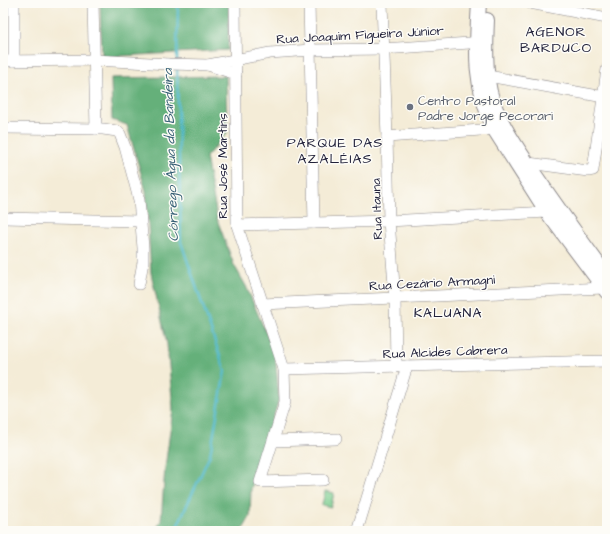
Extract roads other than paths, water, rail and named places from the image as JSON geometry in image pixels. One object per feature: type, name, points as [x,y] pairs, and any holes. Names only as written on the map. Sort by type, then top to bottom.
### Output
[{"type":"street","points":[[14,3],[8,61],[94,60],[208,65],[236,74]]},
{"type":"street","points":[[93,3],[96,129]]},
{"type":"street","name":"Rua José Martins","points":[[235,3],[237,225],[284,369],[285,402],[260,482],[323,480]]},
{"type":"street","points":[[309,3],[314,223]]},
{"type":"street","name":"Rua Itauna","points":[[357,531],[402,367],[389,221],[388,137],[382,3]]},
{"type":"street","points":[[479,3],[482,42],[490,91],[496,110],[547,212],[606,285]]},
{"type":"street","points":[[488,3],[477,64],[484,106],[494,129],[560,211],[606,285]]},
{"type":"street","points":[[530,3],[607,18]]},
{"type":"street","name":"Rua Joaquim Figueira Júnior","points":[[208,65],[270,53],[311,50],[383,49],[482,42]]},
{"type":"street","points":[[521,162],[588,171],[593,170],[607,70]]},
{"type":"street","points":[[488,76],[604,97]]},
{"type":"street","points":[[3,128],[96,129],[116,131],[123,140],[136,188],[143,262],[139,284]]},
{"type":"street","points":[[388,137],[494,129]]},
{"type":"street","points":[[237,225],[389,221],[547,212]]},
{"type":"street","points":[[3,218],[140,221]]},
{"type":"street","name":"Rua Cezário Armagni","points":[[262,304],[395,298],[606,285]]},
{"type":"street","name":"Rua Alcides Cabrera","points":[[284,369],[607,361]]},
{"type":"street","points":[[273,441],[336,439]]},
{"type":"waterway","name":"Córrego Água da Bandeira","points":[[177,61],[178,3]]},
{"type":"waterway","name":"Córrego Água da Bandeira","points":[[175,531],[210,455],[225,371],[181,242],[177,66]]},
{"type":"place","name":"Centro Pastoral Padre Jorge Pecorari","points":[[410,107]]},
{"type":"district","name":"AGENOR BARDUCO","points":[[556,40]]},
{"type":"district","name":"PARQUE DAS AZALÉIAS","points":[[335,150]]},
{"type":"district","name":"KALUANA","points":[[448,312]]}]
